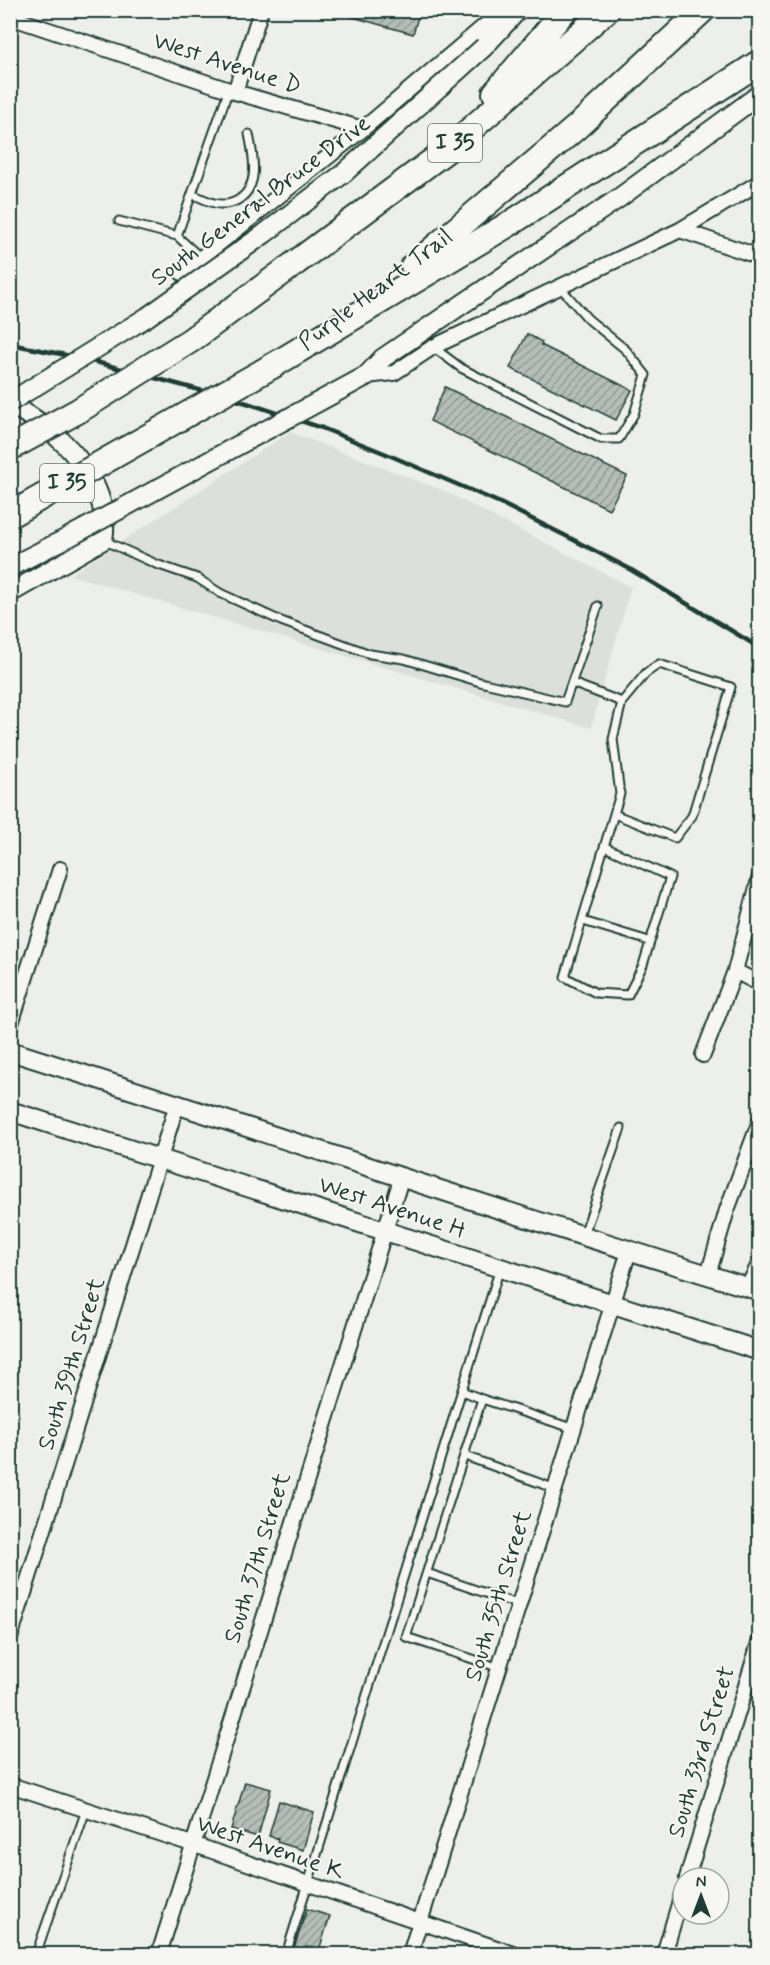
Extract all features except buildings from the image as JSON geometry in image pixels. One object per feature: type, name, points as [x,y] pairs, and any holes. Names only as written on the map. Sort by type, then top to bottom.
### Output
[{"type":"highway","points":[[447,150],[565,10]]},
{"type":"highway","name":"I 35","points":[[10,448],[78,411],[190,340],[294,264],[447,150],[607,10]]},
{"type":"highway","name":"Purple Heart Trail","points":[[10,515],[274,365],[428,256],[578,126],[703,10]]},
{"type":"highway","points":[[274,365],[514,221],[759,62]]},
{"type":"main road","name":"South General Bruce Drive","points":[[10,403],[147,317],[344,173],[484,46],[519,10]]},
{"type":"main road","points":[[10,567],[366,376],[383,358],[619,198],[759,94]]},
{"type":"main road","points":[[10,403],[52,432],[73,453],[96,487],[105,526],[103,540],[10,593]]},
{"type":"main road","name":"West Avenue H","points":[[10,1051],[629,1251],[754,1289]]},
{"type":"main road","name":"West Avenue H","points":[[10,1111],[759,1351]]},
{"type":"street","points":[[232,91],[261,10]]},
{"type":"street","name":"South General Bruce Drive","points":[[182,273],[363,129],[503,10]]},
{"type":"street","name":"West Avenue D","points":[[10,17],[232,91],[363,129]]},
{"type":"street","points":[[366,376],[394,373],[433,347],[680,230],[759,182]]},
{"type":"street","points":[[680,230],[759,257]]},
{"type":"street","points":[[10,1027],[60,869]]},
{"type":"street","points":[[702,1054],[735,971],[759,876]]},
{"type":"street","points":[[735,971],[759,984]]},
{"type":"street","name":"South 39th Street","points":[[10,1638],[177,1104]]},
{"type":"street","points":[[708,1275],[727,1210],[759,1120]]},
{"type":"street","name":"South 37th Street","points":[[159,1954],[402,1176]]},
{"type":"street","name":"South 35th Street","points":[[410,1954],[629,1251]]},
{"type":"street","points":[[754,1289],[759,1262]]},
{"type":"street","name":"South 33rd Street","points":[[691,1866],[759,1640]]},
{"type":"street","name":"West Avenue K","points":[[10,1785],[192,1844],[420,1924],[514,1954]]},
{"type":"street","points":[[664,1954],[672,1926]]},
{"type":"lane","points":[[177,236],[232,91]]},
{"type":"lane","points":[[192,194],[215,204],[236,201],[246,194],[253,179],[254,164],[249,134]]},
{"type":"lane","points":[[119,221],[177,236],[201,258]]},
{"type":"lane","points":[[433,347],[461,368],[601,439],[619,439],[634,414],[646,375],[626,350],[588,319],[560,287]]},
{"type":"lane","points":[[103,540],[156,564],[197,578],[220,593],[281,621],[370,654],[404,659],[480,682],[565,702],[598,606]]},
{"type":"lane","points":[[605,847],[670,877],[643,965],[628,995],[596,993],[565,977],[620,794],[613,739],[622,702],[646,673],[659,664],[731,687],[692,816],[675,838],[614,814]]},
{"type":"lane","points":[[572,683],[622,702]]},
{"type":"lane","points":[[583,921],[649,941]]},
{"type":"lane","points":[[583,1236],[621,1128]]},
{"type":"lane","points":[[286,1954],[500,1268]]},
{"type":"lane","points":[[462,1391],[575,1429]]},
{"type":"lane","points":[[482,1399],[406,1637],[500,1668]]},
{"type":"lane","points":[[465,1456],[556,1489]]},
{"type":"lane","points":[[427,1573],[520,1605]]},
{"type":"lane","points":[[36,1954],[86,1809]]},
{"type":"shaded area","points":[[290,432],[442,490],[631,587],[591,728],[70,575]]},
{"type":"railway","points":[[10,344],[81,358],[247,403],[322,428],[384,453],[498,502],[628,568],[760,648]]}]
